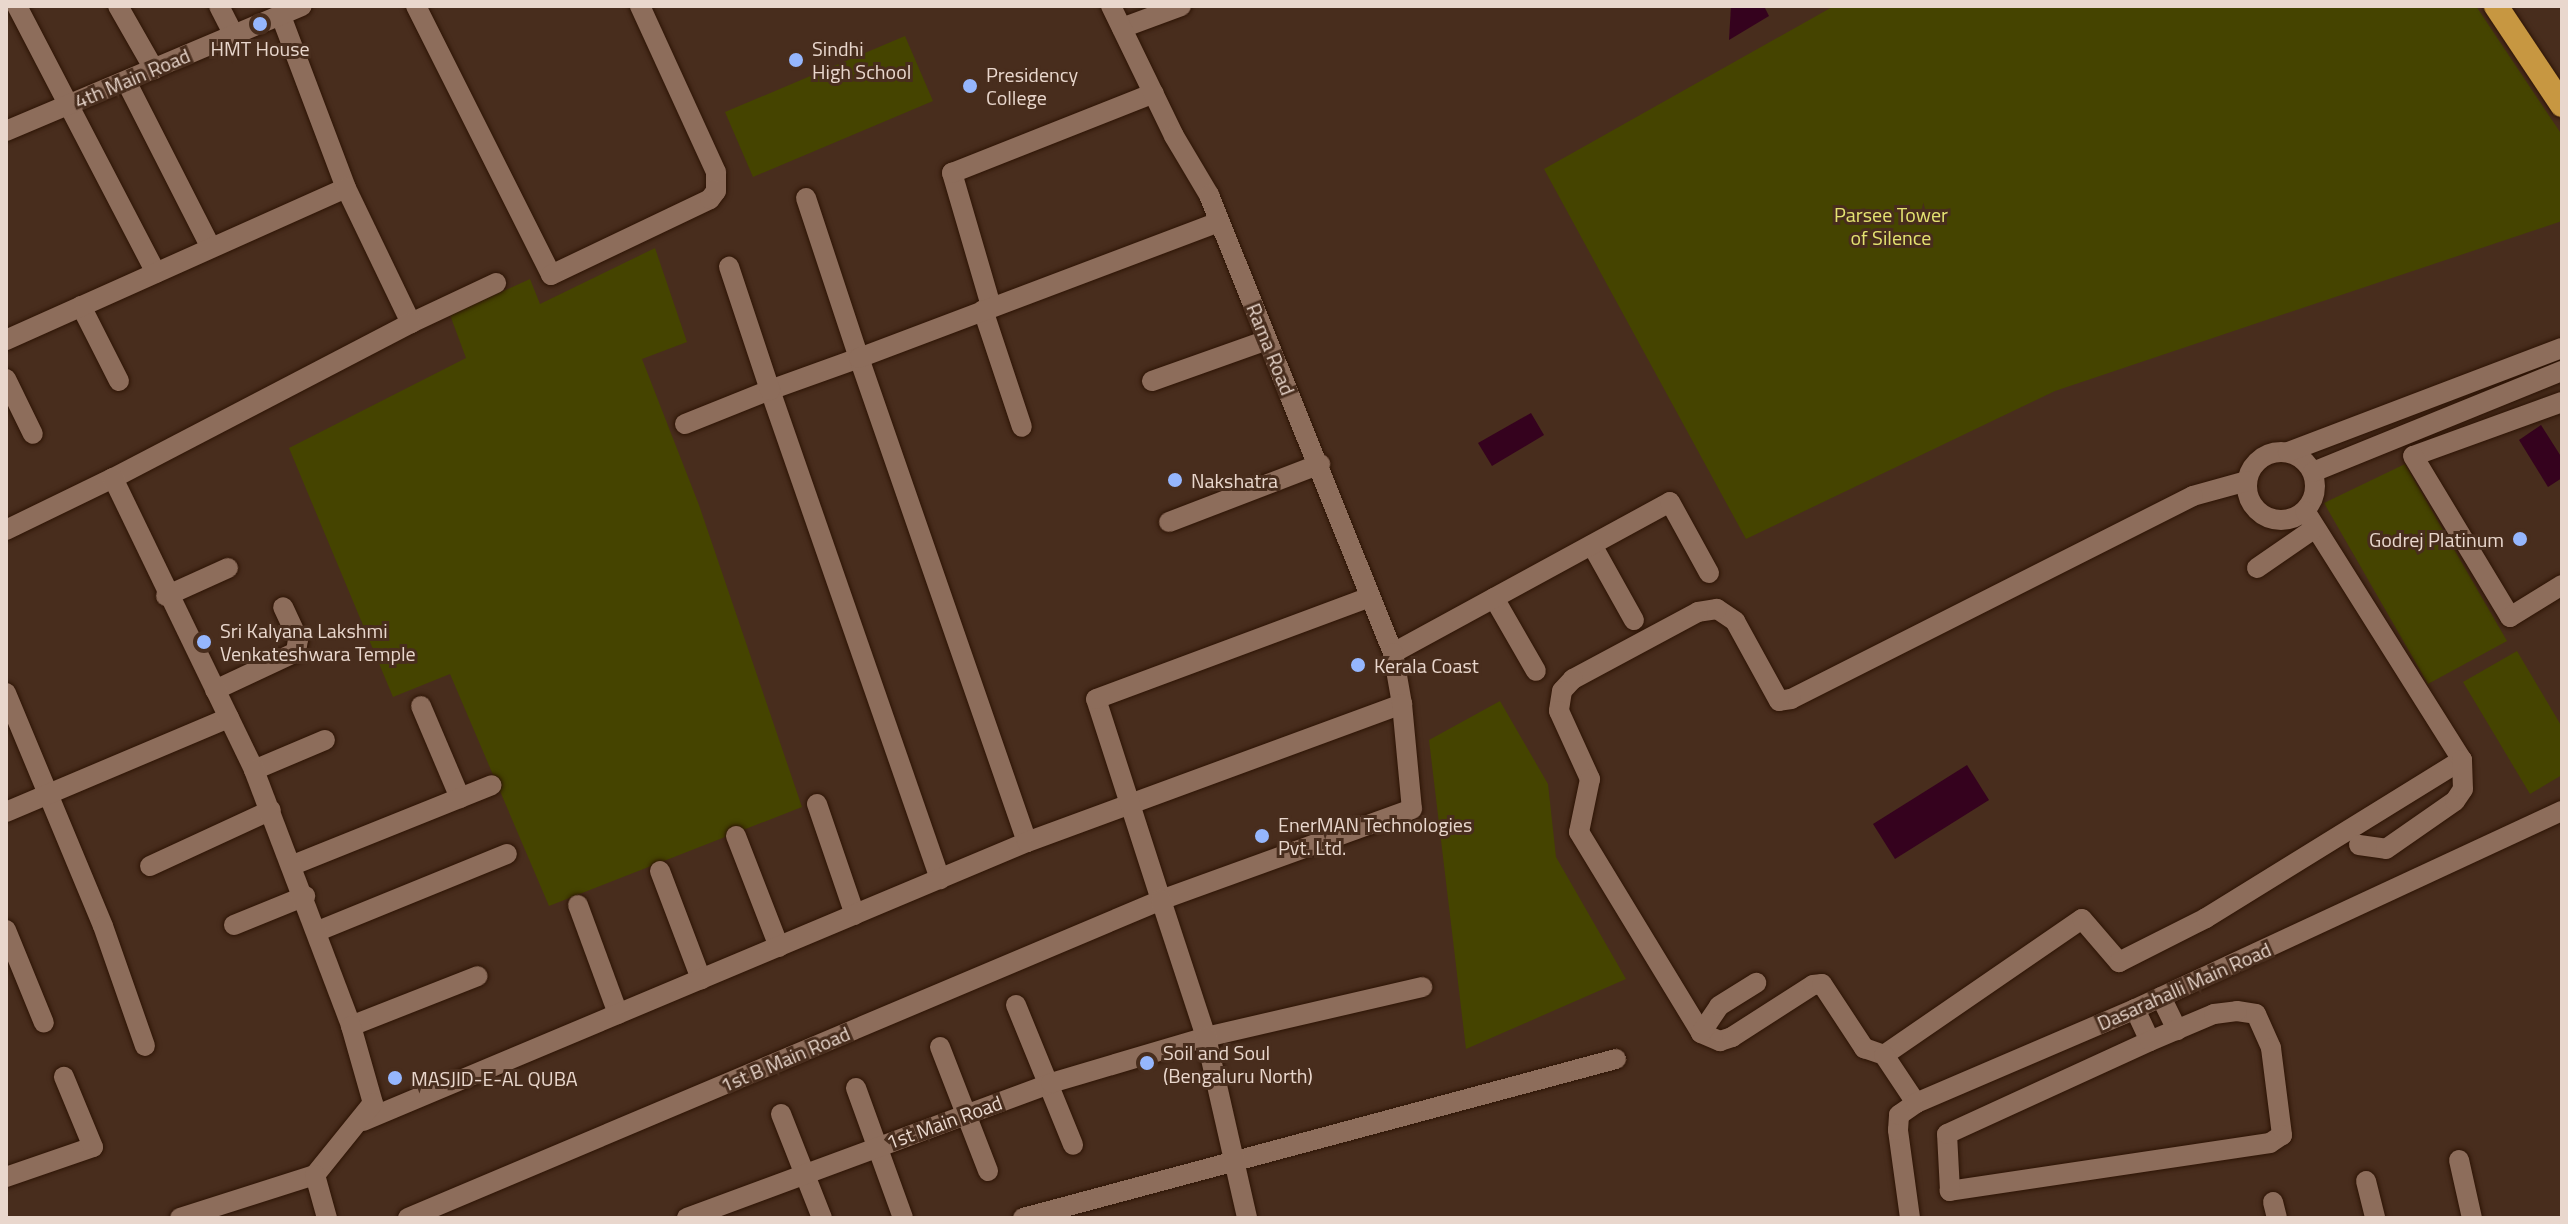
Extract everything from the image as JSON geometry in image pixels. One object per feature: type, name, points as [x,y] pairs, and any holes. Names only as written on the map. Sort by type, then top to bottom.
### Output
[{"type":"highway","points":[[2496,6],[2562,105]]},
{"type":"street","points":[[17,6],[156,273]]},
{"type":"street","points":[[118,6],[154,69]]},
{"type":"street","points":[[219,6],[234,35]]},
{"type":"street","name":"4th Main Road","points":[[6,131],[302,6]]},
{"type":"street","points":[[416,6],[551,275],[683,213],[716,191],[716,172],[640,6]]},
{"type":"street","name":"Rama Road","points":[[1111,6],[1219,222],[1320,464],[1393,653],[1402,704]]},
{"type":"street","points":[[1122,28],[1181,6]]},
{"type":"street","points":[[281,16],[346,188],[411,323]]},
{"type":"street","points":[[126,81],[211,248]]},
{"type":"street","points":[[1022,427],[952,173],[1154,93]]},
{"type":"street","points":[[6,340],[346,188]]},
{"type":"street","points":[[806,198],[1027,842]]},
{"type":"street","points":[[685,424],[1219,222]]},
{"type":"street","points":[[729,267],[940,879]]},
{"type":"street","points":[[6,530],[411,323],[496,283]]},
{"type":"street","points":[[81,306],[119,381]]},
{"type":"street","points":[[1152,381],[1267,340]]},
{"type":"street","points":[[2310,520],[2265,517],[2250,502],[2247,481],[2257,461],[2562,348]]},
{"type":"street","points":[[2313,472],[2562,371]]},
{"type":"street","points":[[6,379],[33,434]]},
{"type":"street","points":[[2562,402],[2413,456],[2510,617],[2562,585]]},
{"type":"street","points":[[2257,568],[2310,520],[2315,493],[2313,472],[2288,452]]},
{"type":"street","points":[[1169,522],[1320,464]]},
{"type":"street","points":[[113,478],[166,596],[229,718],[271,810],[318,931],[351,1026],[373,1103],[363,1121],[315,1175],[180,1218]]},
{"type":"street","points":[[1910,1218],[1898,1130],[1899,1115],[1916,1103],[1884,1055],[1864,1048],[1822,984],[1813,985],[1732,1037],[1720,1041],[1701,1033],[1579,832],[1590,779],[1559,711],[1562,691],[1573,679],[1698,612],[1717,609],[1735,621],[1779,701],[1791,699],[2193,496],[2247,481]]},
{"type":"street","points":[[1393,653],[1670,502],[1709,573]]},
{"type":"street","points":[[2310,520],[2462,760],[2463,789],[2455,801],[2386,849],[2359,845]]},
{"type":"street","points":[[1592,545],[1634,620]]},
{"type":"street","points":[[166,596],[228,568]]},
{"type":"street","points":[[1247,1218],[1206,1037],[1096,699],[1370,597]]},
{"type":"street","points":[[1494,598],[1536,671]]},
{"type":"street","points":[[215,690],[296,652],[298,639],[283,607]]},
{"type":"street","points":[[6,693],[50,793],[145,1046]]},
{"type":"street","points":[[363,1121],[1027,842],[1402,704]]},
{"type":"street","name":"1st B Main Road","points":[[408,1218],[1161,900],[1412,809],[1402,704]]},
{"type":"street","points":[[421,706],[460,798]]},
{"type":"street","points":[[6,812],[229,718]]},
{"type":"street","points":[[254,770],[325,740]]},
{"type":"street","points":[[1884,1055],[2082,919],[2119,962],[2206,918],[2462,760]]},
{"type":"street","points":[[293,865],[492,785]]},
{"type":"street","points":[[817,804],[855,915]]},
{"type":"street","points":[[150,866],[271,810]]},
{"type":"street","name":"Dasarahalli Main Road","points":[[1916,1103],[2135,1009],[2562,811]]},
{"type":"street","points":[[736,836],[779,947]]},
{"type":"street","points":[[318,931],[507,854]]},
{"type":"street","points":[[660,871],[701,979]]},
{"type":"street","points":[[234,925],[305,896]]},
{"type":"street","points":[[578,905],[618,1014]]},
{"type":"street","points":[[6,930],[44,1023]]},
{"type":"street","points":[[351,1026],[478,976]]},
{"type":"street","points":[[1701,1033],[1719,1006],[1756,983]]},
{"type":"street","name":"1st Main Road","points":[[687,1218],[1051,1083],[1206,1037],[1422,987]]},
{"type":"street","points":[[2161,997],[2177,1030]]},
{"type":"street","points":[[1016,1005],[1051,1083],[1073,1145]]},
{"type":"street","points":[[2135,1009],[2150,1041]]},
{"type":"street","points":[[2214,1014],[2256,1014],[2271,1048],[2282,1135],[2270,1143],[1950,1191],[1947,1134],[2150,1041],[2214,1014]]},
{"type":"street","points":[[940,1047],[988,1171]]},
{"type":"street","points":[[1023,1218],[1231,1158],[1360,1131],[1616,1059]]},
{"type":"street","points":[[6,1177],[93,1147],[64,1077]]},
{"type":"street","points":[[856,1088],[903,1218]]},
{"type":"street","points":[[781,1114],[822,1218]]},
{"type":"street","points":[[2459,1160],[2472,1218]]},
{"type":"street","points":[[315,1175],[327,1218]]},
{"type":"street","points":[[2366,1181],[2375,1218]]},
{"type":"green space","name":"Parsee Tower of Silence","points":[[1834,6],[2476,6],[2562,135],[2562,221],[2055,391],[1746,539],[1544,169]]},
{"type":"green space","points":[[905,36],[933,101],[753,177],[725,112]]},
{"type":"green space","points":[[655,248],[687,342],[642,359],[699,505],[802,807],[549,906],[450,674],[393,697],[289,448],[466,358],[450,315],[530,279],[540,304]]},
{"type":"green space","points":[[2405,464],[2507,641],[2428,684],[2324,503]]},
{"type":"green space","points":[[2517,651],[2562,727],[2562,775],[2530,794],[2463,682]]},
{"type":"green space","points":[[1500,701],[1548,784],[1556,857],[1626,979],[1466,1049],[1429,740]]},
{"type":"shaded area","points":[[1731,6],[1764,6],[1769,16],[1729,40]]},
{"type":"shaded area","points":[[1531,413],[1544,435],[1492,466],[1478,443]]},
{"type":"shaded area","points":[[2541,425],[2562,458],[2562,478],[2548,487],[2519,440]]},
{"type":"shaded area","points":[[1967,765],[1989,800],[1895,859],[1873,824]]},
{"type":"place","name":"HMT House","points":[[260,24]]},
{"type":"place","name":"Sindhi High School","points":[[796,60]]},
{"type":"place","name":"Presidency College","points":[[970,86]]},
{"type":"place","name":"Nakshatra","points":[[1175,480]]},
{"type":"place","name":"Godrej Platinum","points":[[2520,539]]},
{"type":"place","name":"Sri Kalyana Lakshmi Venkateshwara Temple","points":[[204,642]]},
{"type":"place","name":"Kerala Coast","points":[[1358,665]]},
{"type":"place","name":"EnerMAN Technologies Pvt. Ltd.","points":[[1262,836]]},
{"type":"place","name":"Soil and Soul (Bengaluru North)","points":[[1147,1063]]},
{"type":"place","name":"MASJID-E-AL QUBA","points":[[395,1078]]}]
